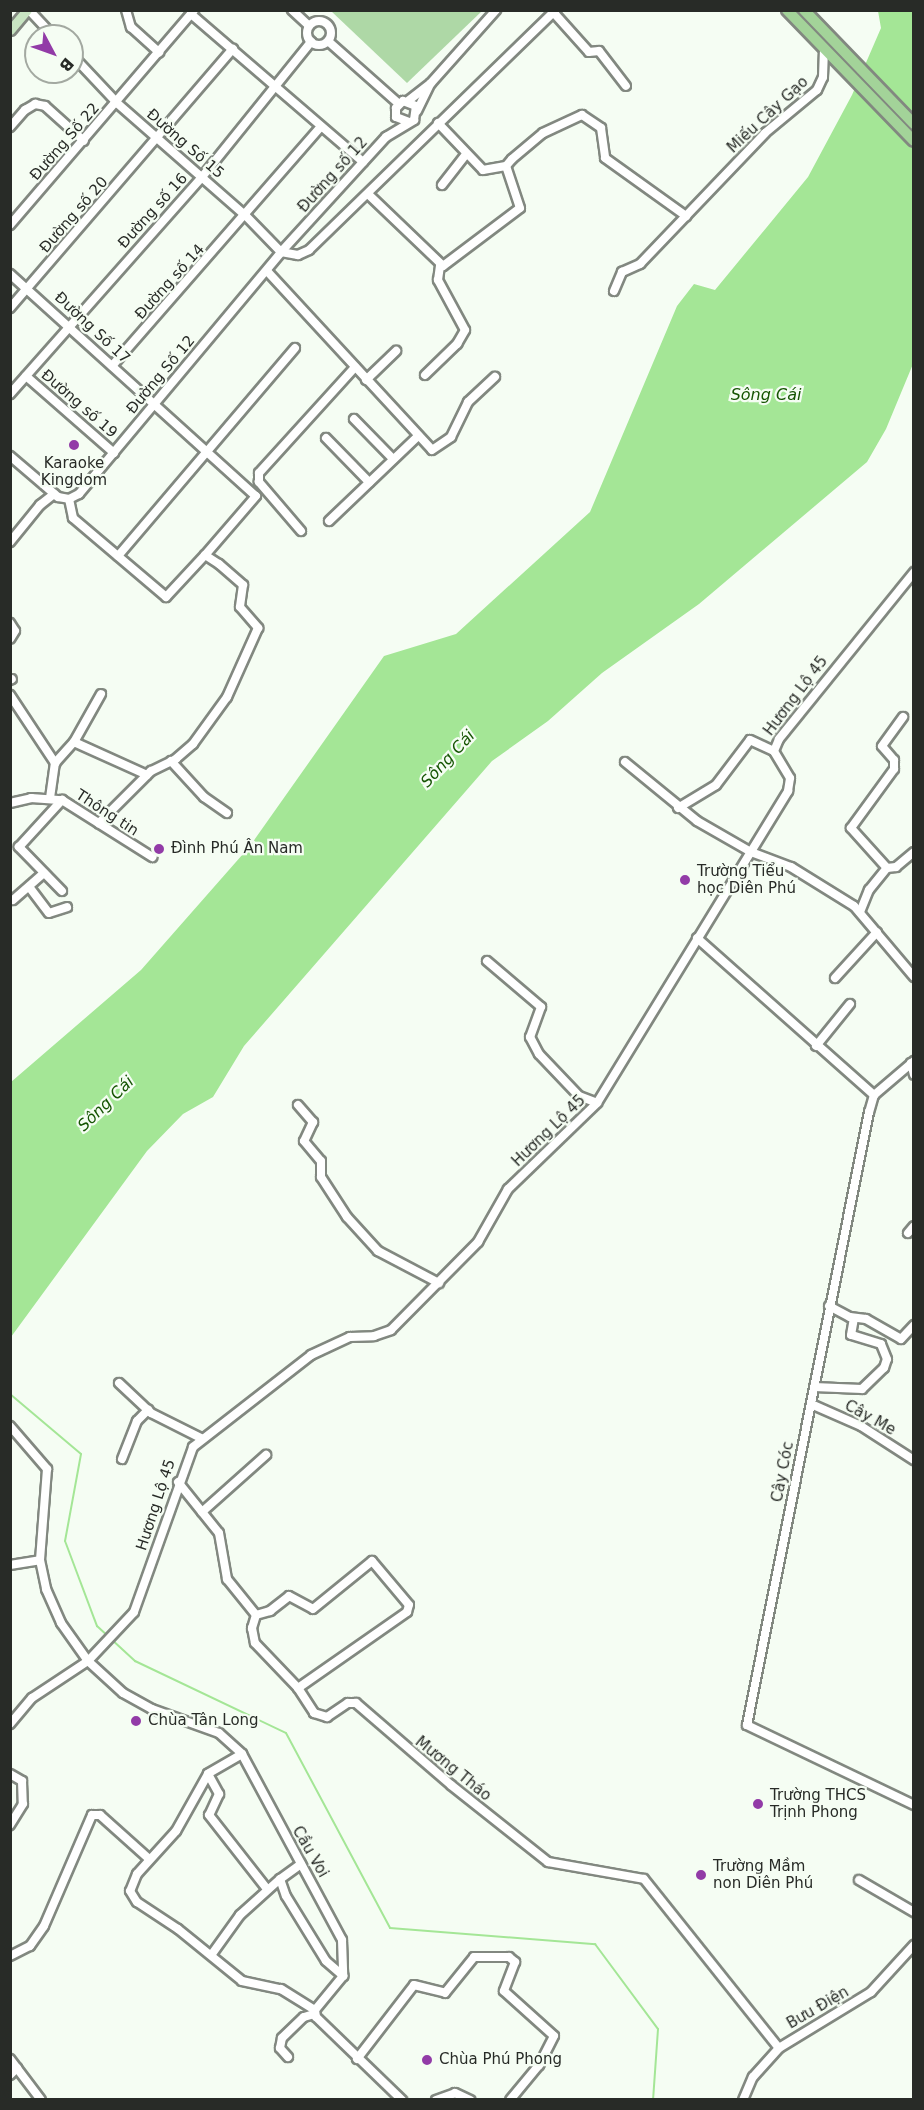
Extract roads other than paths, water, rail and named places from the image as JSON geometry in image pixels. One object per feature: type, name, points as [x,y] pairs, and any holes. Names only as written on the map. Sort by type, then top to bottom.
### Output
[{"type":"highway","points":[[787,10],[827,55],[914,141]]},
{"type":"highway","points":[[804,10],[839,50],[914,124]]},
{"type":"main road","points":[[10,30],[28,10]]},
{"type":"street","points":[[28,10],[41,24]]},
{"type":"street","points":[[126,10],[131,27],[159,51]]},
{"type":"street","points":[[292,10],[309,26],[311,42],[318,45],[328,41]]},
{"type":"street","points":[[386,137],[399,104],[408,101],[431,83],[496,10]]},
{"type":"street","points":[[192,12],[232,50],[363,162]]},
{"type":"street","name":"Đường Số 22","points":[[11,225],[192,12]]},
{"type":"street","points":[[281,252],[306,252],[555,12],[590,52],[599,51],[626,86]]},
{"type":"street","points":[[309,26],[319,21],[327,23],[331,30],[328,41]]},
{"type":"street","points":[[328,41],[399,104]]},
{"type":"street","name":"Đường số 16","points":[[10,394],[202,177],[311,42]]},
{"type":"street","name":"Đường số 20","points":[[10,308],[158,139],[232,50]]},
{"type":"street","name":"Miếu Cây Gạo","points":[[614,291],[622,272],[640,264],[765,132],[817,90],[823,77],[827,55]]},
{"type":"street","name":"Đường Số 15","points":[[84,68],[117,103],[246,216],[281,252]]},
{"type":"street","points":[[395,112],[400,121],[409,122],[431,83]]},
{"type":"street","points":[[408,101],[417,111]]},
{"type":"street","name":"Đường Số 22","points":[[10,127],[25,110],[35,104],[45,106],[84,141]]},
{"type":"street","points":[[438,123],[485,172],[506,166],[547,130],[572,117],[586,115],[600,128],[605,158],[686,216]]},
{"type":"street","name":"Đường số 12","points":[[281,252],[386,137],[409,122]]},
{"type":"street","name":"Đường số 14","points":[[112,366],[246,216],[321,126]]},
{"type":"street","points":[[442,185],[466,154]]},
{"type":"street","points":[[425,375],[458,344],[465,330],[438,280],[440,266],[520,208],[506,166]]},
{"type":"street","points":[[368,194],[440,266]]},
{"type":"street","name":"Đường Số 12","points":[[69,499],[79,494],[281,252]]},
{"type":"street","points":[[267,271],[430,449],[440,448],[454,432],[468,402],[495,377]]},
{"type":"street","name":"Đường Số 17","points":[[10,274],[71,326],[256,496],[205,555]]},
{"type":"street","points":[[118,556],[295,348]]},
{"type":"street","points":[[366,380],[396,351]]},
{"type":"street","points":[[301,531],[259,482],[259,473],[355,367]]},
{"type":"street","name":"Đường số 19","points":[[26,376],[114,453]]},
{"type":"street","points":[[354,419],[393,459]]},
{"type":"street","points":[[329,521],[418,436]]},
{"type":"street","points":[[326,438],[369,482]]},
{"type":"street","points":[[10,456],[54,494],[69,499],[73,518],[166,597],[205,555],[243,585],[240,607],[258,631],[224,703],[193,744],[171,761],[147,775],[99,823]]},
{"type":"street","points":[[10,543],[40,506],[54,494]]},
{"type":"street","name":"Hương Lộ 45","points":[[10,1724],[32,1698],[88,1661],[118,1631],[138,1604],[186,1458],[201,1438],[311,1355],[350,1337],[386,1333],[439,1283],[483,1236],[508,1189],[597,1103],[789,787],[788,774],[774,751],[785,730],[914,572]]},
{"type":"street","points":[[10,623],[15,631],[10,639]]},
{"type":"street","points":[[50,798],[55,763],[74,742],[101,694]]},
{"type":"street","points":[[10,695],[55,763]]},
{"type":"street","points":[[887,868],[851,828],[894,769],[894,760],[882,746],[903,717]]},
{"type":"street","points":[[678,808],[716,785],[750,740],[774,751]]},
{"type":"street","points":[[74,742],[147,775]]},
{"type":"street","points":[[171,761],[204,797],[227,813]]},
{"type":"street","points":[[625,762],[678,808],[751,852],[823,884],[860,912],[914,977]]},
{"type":"street","name":"Thông tin","points":[[10,803],[23,798],[62,800],[152,857]]},
{"type":"street","points":[[62,800],[19,847],[62,891]]},
{"type":"street","points":[[860,912],[869,890],[887,868],[896,867],[914,852]]},
{"type":"street","points":[[11,900],[30,888],[44,873]]},
{"type":"street","points":[[30,888],[49,913],[67,907]]},
{"type":"street","points":[[835,978],[877,932]]},
{"type":"street","points":[[697,938],[816,1046],[874,1095],[912,1062]]},
{"type":"street","points":[[487,961],[541,1007],[530,1037],[538,1054],[579,1096],[597,1103]]},
{"type":"street","points":[[816,1046],[850,1004]]},
{"type":"street","points":[[912,1062],[914,1074]]},
{"type":"street","name":"Cây Cóc","points":[[874,1095],[747,1725],[914,1805]]},
{"type":"street","points":[[298,1105],[313,1122],[304,1142],[321,1161],[321,1177],[347,1217],[378,1251],[439,1283]]},
{"type":"street","points":[[830,1306],[854,1318],[866,1319],[901,1339],[914,1325]]},
{"type":"street","points":[[814,1387],[862,1389],[884,1368],[887,1359],[881,1344],[851,1335],[854,1318]]},
{"type":"street","points":[[119,1383],[148,1410],[201,1438]]},
{"type":"street","name":"Cây Me","points":[[811,1404],[861,1426],[914,1460]]},
{"type":"street","points":[[122,1459],[138,1421],[148,1410]]},
{"type":"street","points":[[10,1426],[47,1469],[40,1560],[54,1610],[88,1661]]},
{"type":"street","points":[[202,1512],[266,1455]]},
{"type":"street","points":[[178,1482],[219,1533],[227,1579],[256,1616],[270,1611],[289,1596],[313,1609],[372,1561],[409,1605],[407,1612],[298,1688]]},
{"type":"street","points":[[10,1565],[40,1560]]},
{"type":"street","name":"Mương Tháo","points":[[256,1616],[252,1628],[255,1643],[298,1688],[314,1713],[322,1718],[348,1703],[356,1703],[442,1779],[548,1862],[644,1879],[779,2048]]},
{"type":"street","name":"Cầu Voi","points":[[88,1661],[136,1701],[219,1733],[242,1754],[338,1927],[345,1955],[343,1976]]},
{"type":"street","points":[[242,1754],[208,1774],[173,1835],[149,1859],[132,1883],[134,1899],[212,1954],[249,1985],[281,1989],[315,2012],[322,2027],[402,2100]]},
{"type":"street","points":[[10,1774],[22,1781],[23,1804],[10,1825]]},
{"type":"street","points":[[208,1774],[219,1794],[209,1815],[267,1889]]},
{"type":"street","points":[[10,1956],[30,1946],[47,1922],[92,1815],[100,1815],[149,1859]]},
{"type":"street","points":[[212,1954],[240,1915],[267,1889],[301,1864]]},
{"type":"street","points":[[280,1879],[326,1961],[343,1976],[315,2012],[304,2017],[282,2038],[280,2048],[288,2057]]},
{"type":"street","points":[[859,1880],[914,1912]]},
{"type":"street","name":"Bưu Điện","points":[[743,2100],[753,2077],[779,2048],[871,1992],[914,1945]]},
{"type":"street","points":[[357,2059],[414,1985],[445,1993],[474,1957],[509,1957],[515,1962],[504,1991],[554,2036],[539,2065],[510,2100]]},
{"type":"street","points":[[10,2059],[41,2100]]},
{"type":"street","points":[[10,2075],[17,2068]]},
{"type":"street","points":[[436,2100],[455,2093],[470,2100]]},
{"type":"water","name":"Sông Cái","points":[[878,11],[913,11],[913,364],[886,429],[867,462],[699,604],[602,673],[548,721],[492,761],[244,1046],[213,1097],[183,1114],[147,1151],[11,1337],[11,1082],[141,970],[250,846],[384,656],[456,634],[590,512],[677,306],[694,284],[715,290],[808,177],[852,95],[881,28]]},
{"type":"waterway","points":[[10,1394],[81,1454],[65,1541],[97,1626],[135,1661],[286,1733],[390,1928],[595,1944],[658,2029],[653,2100]]},
{"type":"place","name":"Karaoke Kingdom","points":[[74,445]]},
{"type":"place","name":"Đình Phú Ân Nam","points":[[159,849]]},
{"type":"place","name":"Trường Tiểu học Diên Phú","points":[[685,880]]},
{"type":"place","name":"Chùa Tân Long","points":[[136,1721]]},
{"type":"place","name":"Trường THCS Trịnh Phong","points":[[758,1804]]},
{"type":"place","name":"Trường Mầm non Diên Phú","points":[[701,1875]]},
{"type":"place","name":"Chùa Phú Phong","points":[[427,2060]]}]
